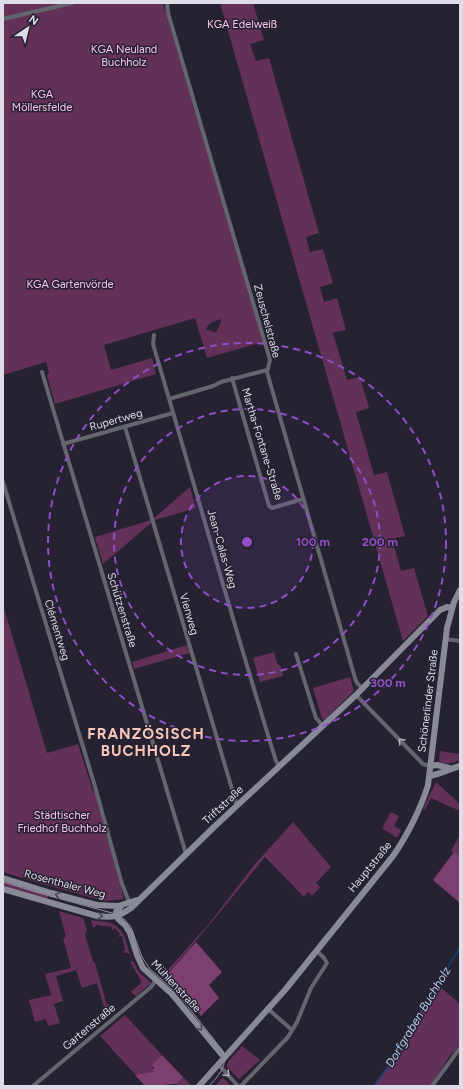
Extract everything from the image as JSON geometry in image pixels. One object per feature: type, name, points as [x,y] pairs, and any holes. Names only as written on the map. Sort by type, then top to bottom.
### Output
[{"type":"main road","name":"Schönerlinder Straße","points":[[430,766],[445,639],[452,608],[460,590]]},
{"type":"main road","name":"Triftstraße","points":[[116,917],[139,900],[356,695],[440,610],[447,607],[452,608]]},
{"type":"main road","points":[[430,766],[437,765],[449,768],[460,766]]},
{"type":"main road","name":"Hauptstraße","points":[[199,1086],[285,990],[398,848],[423,798],[430,776],[430,766]]},
{"type":"main road","points":[[430,776],[446,772],[449,768]]},
{"type":"main road","name":"Rosenthaler Weg","points":[[3,878],[97,905],[122,905]]},
{"type":"main road","name":"Rosenthaler Weg","points":[[3,889],[94,915],[108,918],[116,917]]},
{"type":"main road","name":"Triftstraße","points":[[122,905],[131,905]]},
{"type":"main road","points":[[116,917],[117,911],[122,905]]},
{"type":"main road","name":"Mühlenstraße","points":[[116,917],[125,925],[130,933],[140,963],[148,973],[174,997],[224,1057]]},
{"type":"street","points":[[3,19],[72,3]]},
{"type":"street","name":"Zeuschelstraße","points":[[167,3],[168,13],[174,34],[270,360],[267,370],[303,499],[355,678],[357,683],[363,688]]},
{"type":"street","name":"Jean-Calas-Weg","points":[[154,335],[153,344],[173,413],[258,703],[276,761],[280,766]]},
{"type":"street","points":[[169,399],[232,378],[267,370]]},
{"type":"street","name":"Schützenstraße","points":[[42,372],[186,854]]},
{"type":"street","name":"Martha-Fontane-Straße","points":[[232,378],[269,506],[272,508],[303,499]]},
{"type":"street","name":"Rupertweg","points":[[63,444],[173,413]]},
{"type":"street","name":"Vienweg","points":[[125,427],[237,806]]},
{"type":"street","name":"Clémentweg","points":[[3,482],[94,783],[122,884],[131,905]]},
{"type":"street","name":"Schönerlinder Straße","points":[[445,639],[460,641]]},
{"type":"street","points":[[296,654],[316,718],[323,726]]},
{"type":"street","points":[[356,695],[423,764],[430,766]]},
{"type":"street","points":[[241,1086],[280,1047],[292,1030],[311,988],[327,963],[316,950]]},
{"type":"street","name":"Gartenstraße","points":[[33,1086],[151,987],[156,980]]},
{"type":"street","points":[[268,1008],[292,1030]]},
{"type":"street","points":[[432,1086],[460,1048]]},
{"type":"street","points":[[218,1064],[235,1085]]},
{"type":"green space","points":[[3,3],[163,3],[263,342],[207,358],[195,318],[104,345],[111,370],[152,358],[156,374],[55,404],[47,375],[49,372],[46,362],[3,375]],"holes":[[[222,319],[216,333],[206,330],[207,327],[212,322]]]},
{"type":"green space","name":"KGA Edelweiß","points":[[220,3],[253,3],[264,40],[250,44],[256,61],[269,58],[319,233],[306,237],[310,252],[323,249],[333,283],[320,287],[324,302],[337,298],[346,330],[333,333],[347,380],[360,377],[369,408],[356,412],[374,475],[387,472],[405,536],[392,539],[401,571],[414,568],[428,616],[403,641]]},
{"type":"green space","points":[[190,487],[196,508],[155,520],[154,518]]},
{"type":"green space","points":[[151,520],[151,523],[103,564],[95,537]]},
{"type":"green space","name":"Städtischer Friedhof Buchholz","points":[[3,605],[47,753],[78,744],[93,791],[95,793],[124,899],[104,901],[3,872]]},
{"type":"green space","points":[[187,645],[190,653],[134,669],[132,662]]},
{"type":"green space","points":[[274,652],[277,663],[281,667],[283,676],[260,682],[253,658]]},
{"type":"green space","points":[[350,677],[354,691],[324,720],[322,719],[313,688]]},
{"type":"green space","points":[[440,751],[460,754],[460,760],[450,764],[442,763],[439,761]]},
{"type":"green space","points":[[436,782],[460,804],[460,811],[431,798],[425,810],[423,809]]},
{"type":"green space","points":[[391,812],[399,816],[394,826],[401,830],[398,837],[395,837],[382,828]]},
{"type":"green space","points":[[293,822],[331,867],[316,883],[320,887],[312,896],[308,892],[304,897],[265,857],[165,977],[163,975],[208,925],[255,864]]},
{"type":"green space","points":[[460,835],[460,857],[451,851]]},
{"type":"green space","points":[[3,879],[49,893],[47,901],[3,888]]},
{"type":"green space","points":[[59,911],[83,918],[87,930],[85,935],[106,1002],[113,1011],[107,1017],[97,983],[82,988],[76,970],[56,976],[63,1001],[54,1004],[60,1023],[48,1026],[46,1019],[35,1022],[29,1000],[51,995],[45,974],[71,968],[63,938],[66,937]]},
{"type":"green space","points":[[91,920],[107,922],[117,926],[123,934],[130,954],[123,952],[125,950],[122,936],[118,937],[120,934],[115,928],[112,930],[112,927],[104,926],[104,928],[103,926],[96,925],[93,927]]},
{"type":"green space","points":[[133,961],[139,972],[151,983],[136,996],[131,992],[140,984],[141,981],[130,962]]},
{"type":"green space","points":[[437,984],[460,1004],[460,1045],[449,1057],[430,1086],[373,1086],[398,1049]]},
{"type":"green space","points":[[125,1015],[162,1055],[151,1065],[154,1072],[142,1082],[100,1036]]},
{"type":"green space","points":[[242,1046],[260,1060],[239,1079],[227,1067],[228,1062]]},
{"type":"green space","points":[[183,1077],[191,1085],[190,1086],[179,1086],[177,1084]]},
{"type":"green space","points":[[222,1078],[227,1081],[230,1086],[215,1086]]},
{"type":"shaded area","points":[[454,852],[460,857],[460,903],[433,880]]},
{"type":"shaded area","points":[[196,942],[222,972],[209,985],[219,998],[201,1016],[177,987],[165,977]]},
{"type":"shaded area","points":[[162,1055],[183,1077],[177,1084],[145,1086],[135,1075],[154,1072],[152,1070],[154,1068],[151,1065]]},
{"type":"waterway","name":"Dorfgraben Buchholz","points":[[374,1086],[388,1067],[413,1022],[460,948]]},
{"type":"tram line","points":[[3,882],[112,913],[124,919],[131,927],[142,957],[150,969],[178,994],[223,1051],[224,1061],[222,1070],[209,1086]]},
{"type":"district","name":"FRANZÖSISCH BUCHHOLZ","points":[[146,742]]},
{"type":"park label","name":"KGA Neuland Buchholz","points":[[124,55]]},
{"type":"park label","name":"KGA Möllersfelde","points":[[42,100]]},
{"type":"park label","name":"KGA Gartenvörde","points":[[70,284]]}]
